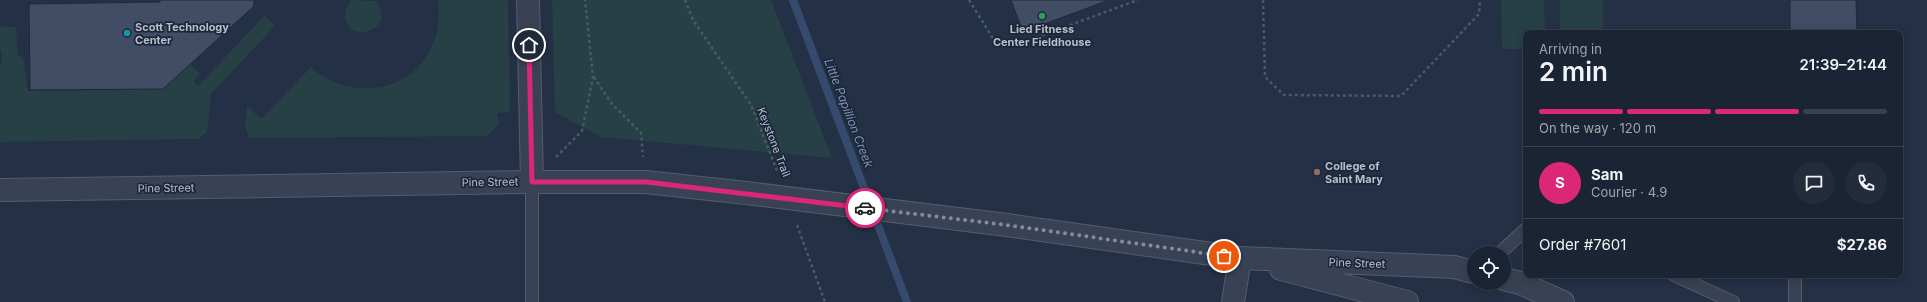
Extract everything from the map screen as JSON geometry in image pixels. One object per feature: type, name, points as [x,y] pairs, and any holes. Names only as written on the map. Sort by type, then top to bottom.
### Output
[{"type":"street","points":[[528,0],[532,182]]},
{"type":"street","name":"Pine Street","points":[[0,190],[532,182],[646,182],[1007,225],[1240,258],[1454,267],[1467,270]]},
{"type":"street","points":[[1233,302],[1240,258]]},
{"type":"street","name":"Pine Street","points":[[1240,258],[1407,302]]},
{"type":"street","points":[[1511,281],[1520,283],[1563,302]]},
{"type":"lane","points":[[532,182],[532,302]]},
{"type":"lane","points":[[1508,246],[1523,232]]},
{"type":"lane","points":[[1687,278],[1733,302]]},
{"type":"lane","points":[[1795,278],[1795,302]]},
{"type":"path","points":[[532,182],[582,131],[593,77],[585,0]]},
{"type":"path","name":"Keystone Trail","points":[[685,0],[693,20],[751,105],[778,175]]},
{"type":"path","points":[[969,0],[994,40],[1024,42],[1138,0]]},
{"type":"path","points":[[1263,0],[1265,77],[1284,95],[1401,96],[1479,14],[1480,0]]},
{"type":"path","points":[[593,77],[612,104],[641,133],[646,182]]},
{"type":"path","points":[[794,218],[826,302]]},
{"type":"green space","points":[[352,0],[376,1],[381,11],[381,19],[377,26],[362,32],[355,31],[348,26],[345,14],[349,3]]},
{"type":"green space","points":[[438,0],[508,0],[510,112],[497,113],[499,124],[487,136],[249,138],[245,126],[247,106],[261,119],[311,67],[322,76],[335,83],[350,87],[380,87],[395,83],[408,76],[419,66],[430,51],[438,26]]},
{"type":"green space","points":[[552,0],[771,0],[832,158],[600,137],[555,112]]},
{"type":"green space","points":[[1501,0],[1544,0],[1545,30],[1523,30],[1523,49],[1502,49]]},
{"type":"green space","points":[[1560,0],[1603,0],[1603,30],[1560,30]]},
{"type":"green space","points":[[265,15],[275,26],[211,94],[207,132],[198,139],[0,142],[0,68],[2,55],[0,48],[0,26],[16,27],[18,56],[23,57],[28,91],[163,89],[191,64],[200,74],[193,81],[198,86]]},
{"type":"building","name":"Scott Technology Center","points":[[160,0],[254,0],[254,6],[163,89],[30,90],[29,4],[160,2]]},
{"type":"building","name":"Lied Fitness Center Fieldhouse","points":[[1011,0],[1109,0],[1023,32]]},
{"type":"building","points":[[1790,0],[1856,0],[1857,30],[1790,30]]},
{"type":"waterway","name":"Little Papillion Creek","points":[[793,0],[907,302]]},
{"type":"way so far","points":[[865,208],[1007,225],[1224,256]]},
{"type":"place","name":"Lied Fitness Center Fieldhouse","points":[[1042,16]]},
{"type":"place","name":"Scott Technology Center","points":[[127,33]]},
{"type":"place","name":"College of Saint Mary","points":[[1317,172]]},
{"type":"route","points":[[529,45],[532,182],[646,182],[865,208]]}]
